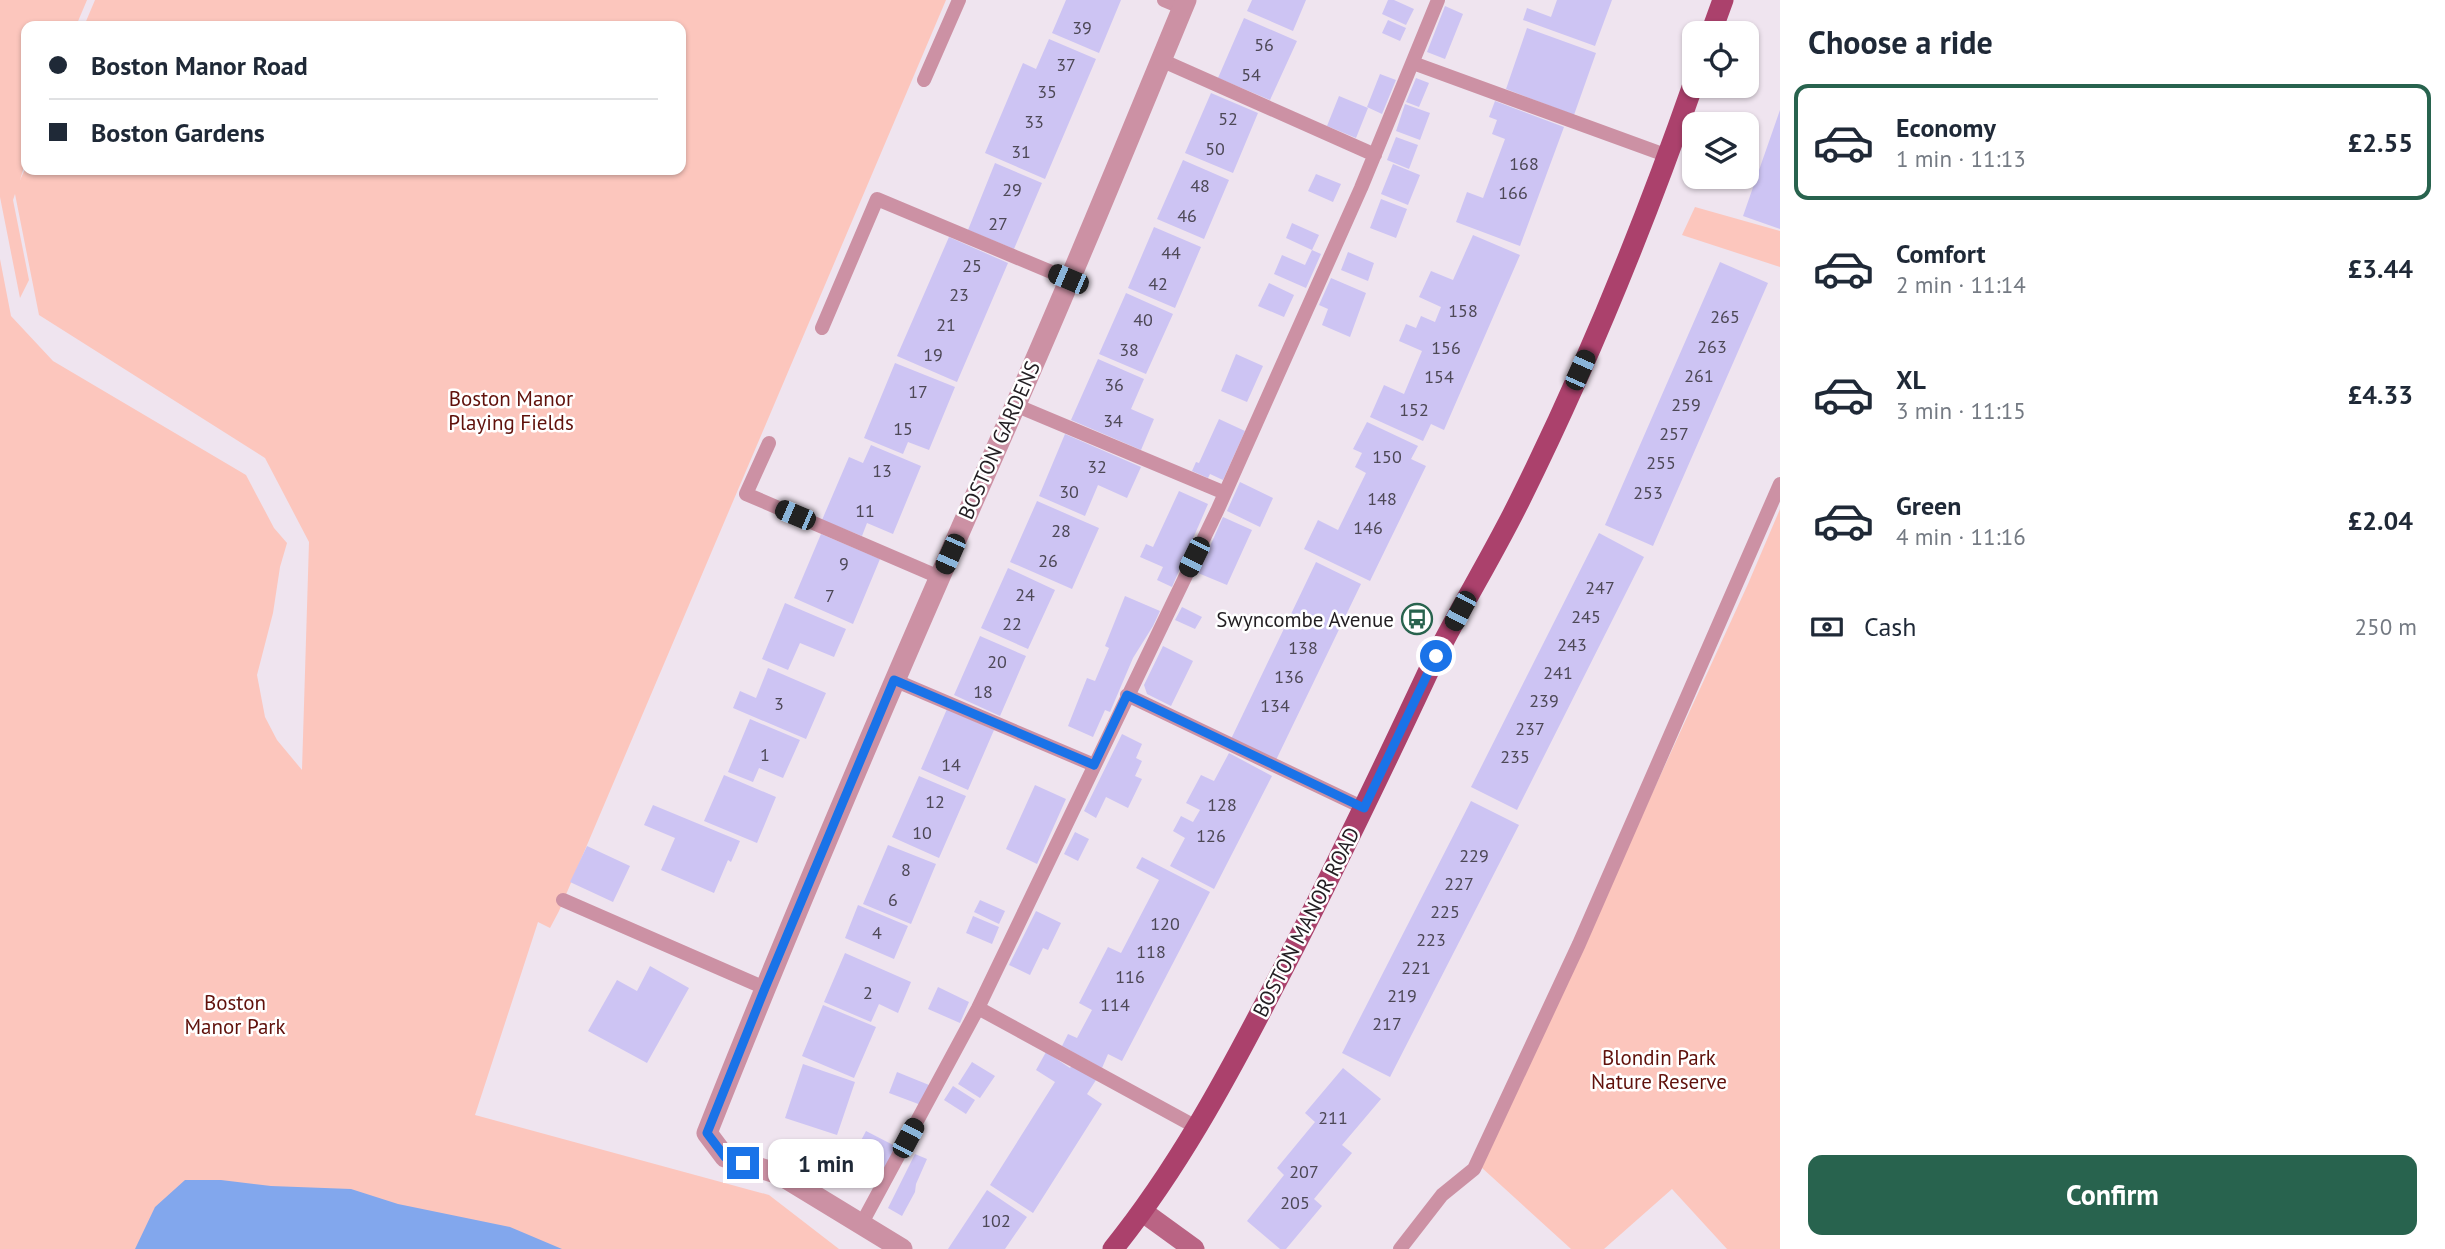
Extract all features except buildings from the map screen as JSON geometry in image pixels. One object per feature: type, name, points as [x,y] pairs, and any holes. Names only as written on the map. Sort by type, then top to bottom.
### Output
[{"type":"main road","points":[[1715,21],[1723,0]]},
{"type":"main road","name":"BOSTON MANOR ROAD","points":[[1113,1249],[1143,1212],[1196,1127],[1253,1026],[1336,867],[1436,656],[1520,501],[1626,267],[1688,98]]},
{"type":"street","name":"BOSTON GARDENS","points":[[902,1249],[779,1174],[725,1157],[707,1133],[894,680],[1015,405],[1161,60],[1178,3]]},
{"type":"street","points":[[1143,1212],[1194,1249]]},
{"type":"lane","points":[[923,80],[959,0]]},
{"type":"lane","points":[[862,1223],[978,1008],[1225,493],[1375,155],[1438,0]]},
{"type":"lane","points":[[1161,60],[1375,155]]},
{"type":"lane","points":[[1413,63],[1668,156]]},
{"type":"lane","points":[[822,328],[877,199],[1068,279]]},
{"type":"lane","points":[[1015,405],[1225,493]]},
{"type":"lane","points":[[769,443],[746,494],[939,577]]},
{"type":"lane","points":[[1400,1249],[1442,1195],[1474,1169],[1579,944],[1780,484]]},
{"type":"lane","points":[[894,680],[1094,765]]},
{"type":"lane","points":[[1127,695],[1364,808]]},
{"type":"lane","points":[[563,900],[765,988]]},
{"type":"lane","points":[[978,1008],[1196,1127]]},
{"type":"green space","points":[[0,0],[87,0],[78,21],[21,21],[20,180],[22,175],[686,175],[686,21],[86,21],[95,0],[946,0],[559,911],[550,928],[538,922],[475,1115],[769,1195],[839,1249],[0,1249],[0,259],[11,316],[53,361],[246,475],[274,528],[287,543],[257,675],[265,717],[277,740],[302,770],[309,542],[265,458],[39,315],[15,194],[13,200],[29,280],[20,298],[0,197]]},
{"type":"green space","points":[[1695,207],[1780,231],[1780,267],[1682,235]]},
{"type":"green space","name":"Blondin Park Nature Reserve","points":[[1780,509],[1780,1249],[1727,1249],[1672,1189],[1604,1249],[1571,1249],[1481,1167]]},
{"type":"water","points":[[185,1180],[351,1189],[398,1204],[510,1227],[562,1249],[135,1249],[155,1207]]},
{"type":"place","name":"Swyncombe Avenue","points":[[1417,619]]},
{"type":"route","points":[[743,1163],[725,1157],[707,1133],[894,680],[1094,765],[1127,695],[1364,808],[1436,656]]},
{"type":"park label","name":"Boston Manor Playing Fields","points":[[511,410]]},
{"type":"park label","name":"Boston Manor Park","points":[[235,1014]]}]
